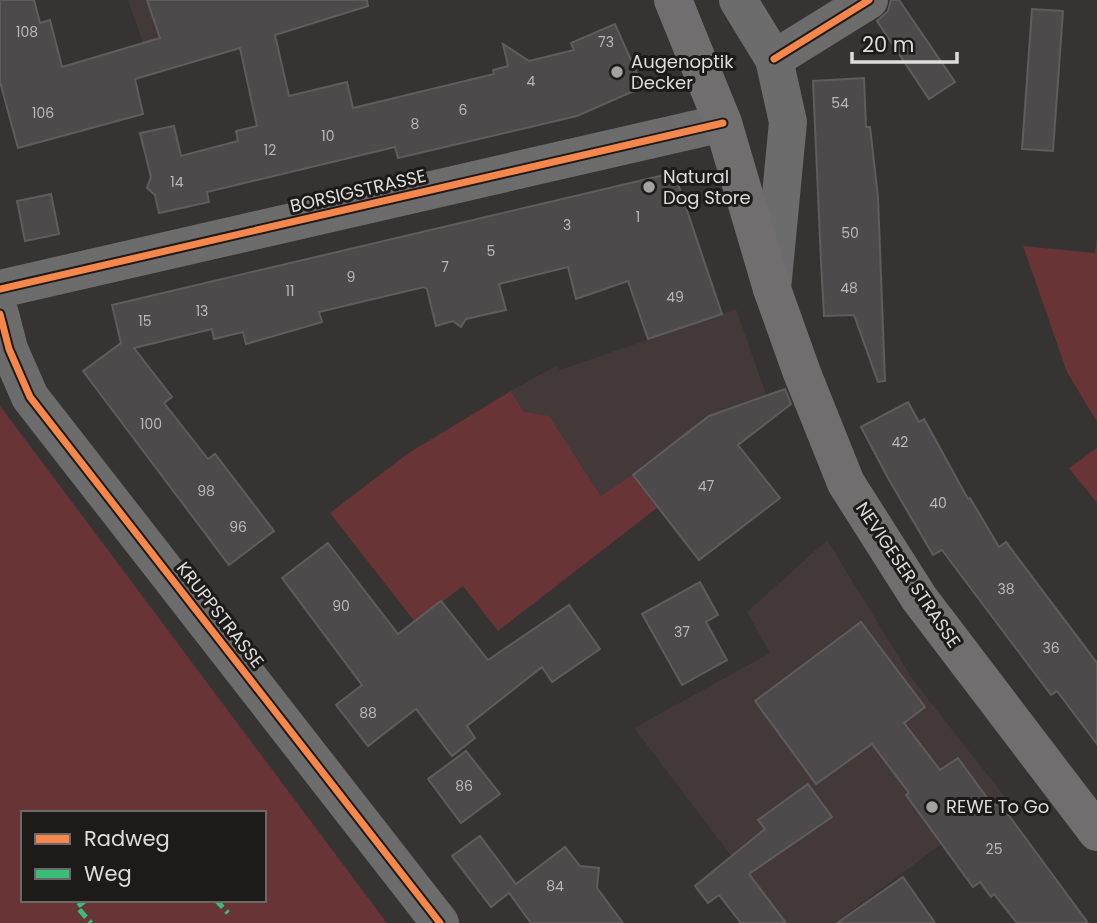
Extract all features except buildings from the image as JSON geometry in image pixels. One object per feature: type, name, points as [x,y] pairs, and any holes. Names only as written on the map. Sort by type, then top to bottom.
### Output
[{"type":"main road","name":"NEVIGESER STRASSE","points":[[673,0],[723,123],[772,289],[846,483],[919,598],[1097,832]]},
{"type":"street","name":"NEVIGESER STRASSE","points":[[738,0],[774,59],[788,122],[772,289]]},
{"type":"street","points":[[774,59],[869,0]]},
{"type":"street","name":"BORSIGSTRASSE","points":[[0,289],[723,123]]},
{"type":"street","name":"KRUPPSTRASSE","points":[[0,314],[9,349],[30,397],[440,923]]},
{"type":"shaded area","points":[[128,0],[277,0],[143,43]]},
{"type":"shaded area","points":[[1097,237],[1097,422],[1067,372],[1023,246],[1095,253]]},
{"type":"shaded area","points":[[736,309],[774,417],[657,508],[632,475],[601,496],[549,417],[524,412],[511,391],[557,365],[560,370]]},
{"type":"shaded area","points":[[511,391],[524,412],[549,416],[601,496],[632,475],[657,508],[498,631],[463,586],[415,622],[330,513],[407,454]]},
{"type":"shaded area","points":[[0,406],[387,923],[0,923]]},
{"type":"shaded area","points":[[1097,448],[1097,503],[1069,468]]},
{"type":"shaded area","points":[[827,540],[913,680],[1005,797],[835,923],[782,923],[634,728],[770,653],[747,612]]},
{"type":"marked path","points":[[83,902],[77,907],[91,923]]},
{"type":"marked path","points":[[218,902],[228,913]]},
{"type":"cycle path","points":[[774,59],[869,0]]},
{"type":"cycle path","points":[[0,289],[723,123]]},
{"type":"cycle path","points":[[0,314],[9,349],[30,397],[440,923]]},
{"type":"place","name":"Augenoptik Decker","points":[[617,72]]},
{"type":"place","name":"Natural Dog Store","points":[[649,187]]},
{"type":"place","name":"REWE To Go","points":[[932,807]]}]
